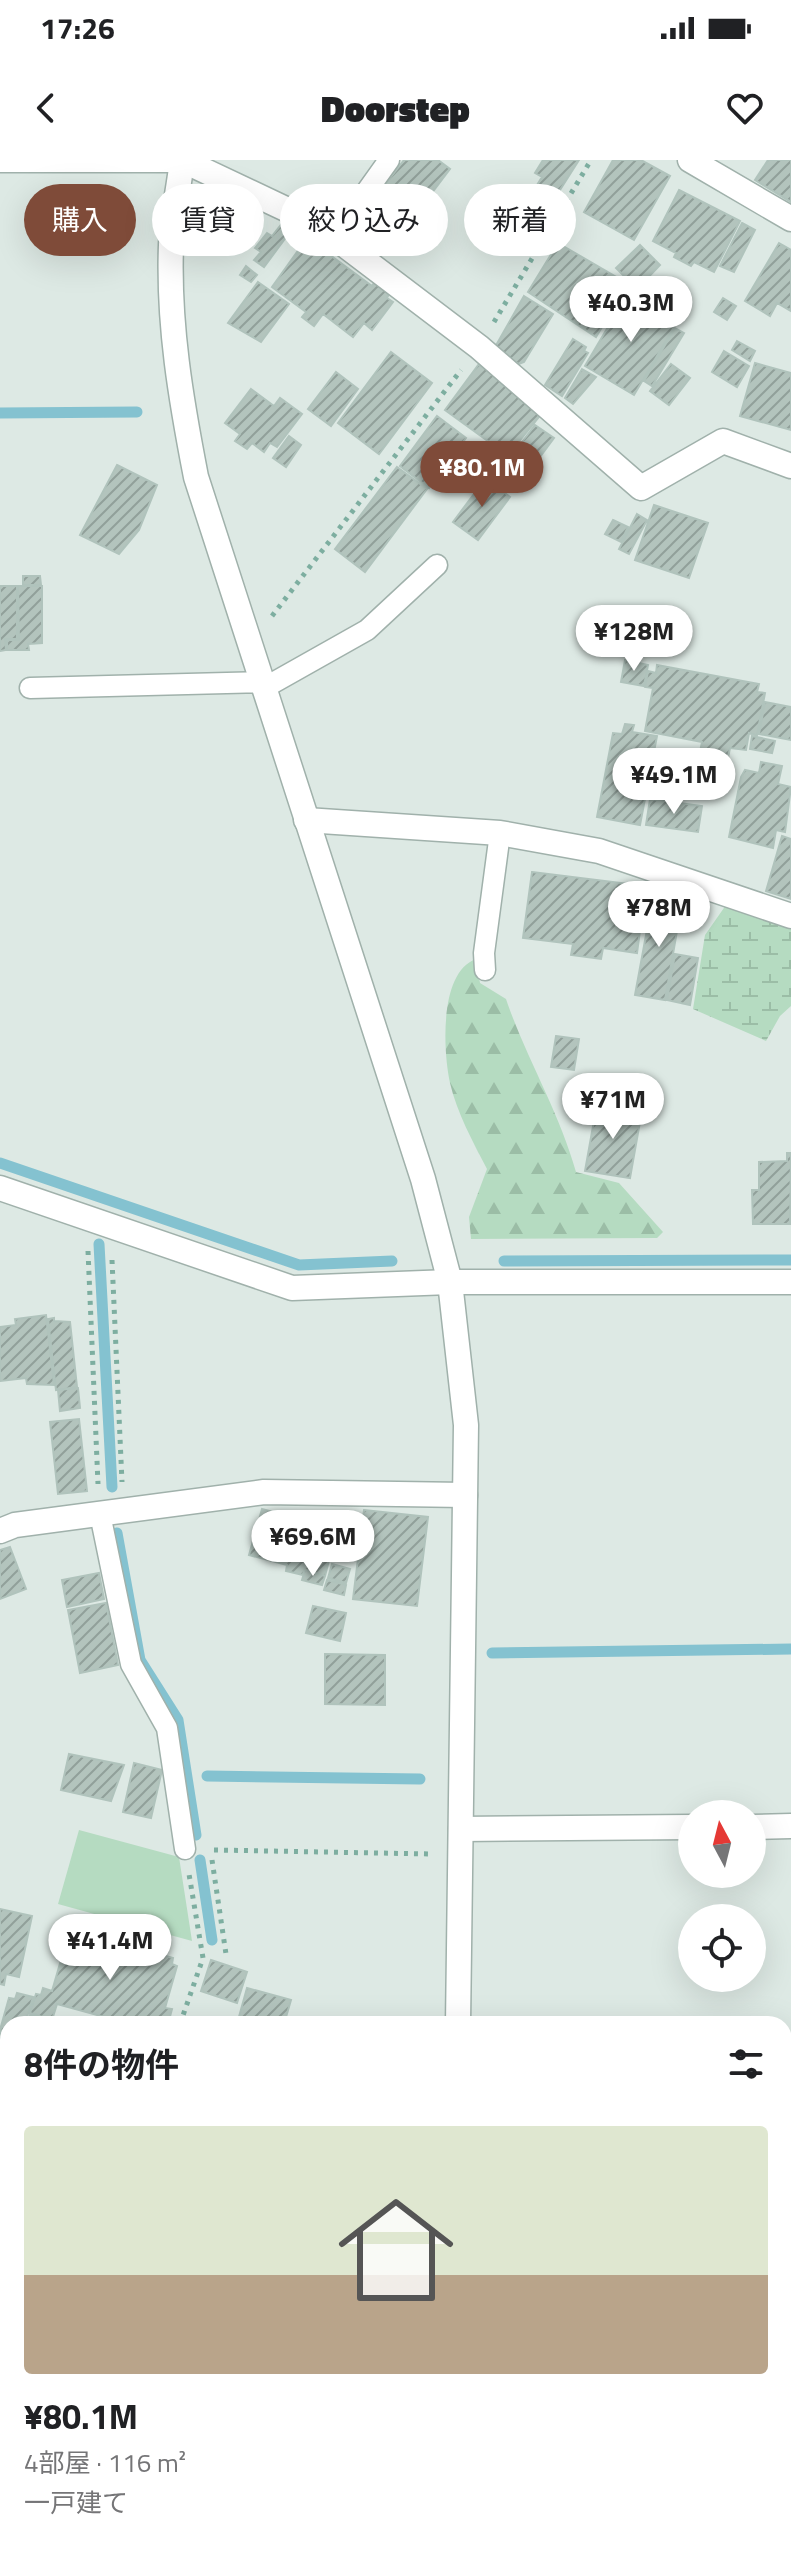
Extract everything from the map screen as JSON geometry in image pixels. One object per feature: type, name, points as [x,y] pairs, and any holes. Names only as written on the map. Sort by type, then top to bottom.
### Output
[{"type":"street","points":[[0,160],[182,160],[280,210]]},
{"type":"street","points":[[182,160],[171,242],[171,316],[180,395],[196,477],[423,1179],[450,1282],[466,1425],[458,2016]]},
{"type":"street","points":[[690,160],[791,219]]},
{"type":"street","points":[[359,256],[479,347],[641,488],[723,441],[791,466]]},
{"type":"street","points":[[306,820],[500,833],[599,851],[791,916]]},
{"type":"street","points":[[0,1188],[292,1288],[450,1282],[791,1282]]},
{"type":"street","points":[[0,1531],[15,1525],[264,1492],[465,1495]]},
{"type":"street","points":[[766,1827],[791,1826]]},
{"type":"street","points":[[461,1829],[678,1827]]},
{"type":"lane","points":[[372,184],[389,160]]},
{"type":"lane","points":[[30,688],[263,685],[367,630],[437,565]]},
{"type":"lane","points":[[485,970],[484,953],[500,833]]},
{"type":"lane","points":[[111,1512],[131,1664],[167,1728],[185,1849]]},
{"type":"path","points":[[250,645],[479,347],[591,160]]},
{"type":"path","points":[[86,1218],[111,1512]]},
{"type":"path","points":[[111,1227],[111,1512]]},
{"type":"path","points":[[208,1835],[226,1954]]},
{"type":"path","points":[[183,2016],[203,1958],[185,1849]]},
{"type":"path","points":[[210,1850],[461,1854]]},
{"type":"green space","points":[[726,905],[791,927],[791,1006],[780,1016],[766,1041],[693,1009],[705,935]]},
{"type":"green space","points":[[476,959],[480,983],[506,999],[561,1128],[576,1172],[619,1183],[663,1232],[657,1238],[471,1239],[469,1217],[487,1169],[453,1094],[445,1033],[446,1014],[455,979],[464,967]]},
{"type":"green space","points":[[79,1830],[179,1857],[192,1941],[58,1904]]},
{"type":"building","points":[[404,160],[438,160],[450,169],[439,184],[386,184]]},
{"type":"building","points":[[543,160],[579,160],[564,184],[538,184],[542,177],[535,173]]},
{"type":"building","points":[[613,160],[641,160],[670,176],[634,240],[584,212]]},
{"type":"building","points":[[768,160],[791,160],[791,202],[755,180]]},
{"type":"building","points":[[679,190],[740,221],[714,272],[694,262],[691,266],[674,257],[676,253],[653,241]]},
{"type":"building","points":[[742,223],[755,230],[734,272],[720,266]]},
{"type":"building","points":[[280,226],[280,245],[264,267],[254,260],[258,256],[264,256],[264,237],[267,233],[272,236]]},
{"type":"building","points":[[779,243],[791,250],[791,311],[777,303],[770,316],[745,301]]},
{"type":"building","points":[[640,245],[660,265],[637,289],[616,268]]},
{"type":"building","points":[[576,254],[623,281],[621,285],[626,287],[596,337],[528,292],[550,256],[576,256]]},
{"type":"building","points":[[294,256],[331,256],[372,286],[374,283],[389,294],[387,298],[393,302],[372,330],[364,323],[353,337],[323,314],[314,326],[302,317],[306,312],[272,287]]},
{"type":"building","points":[[246,266],[257,275],[251,282],[240,275]]},
{"type":"building","points":[[258,282],[289,304],[261,342],[228,323]]},
{"type":"building","points":[[628,293],[677,322],[634,395],[585,366]]},
{"type":"building","points":[[524,296],[553,314],[524,362],[519,364],[494,349]]},
{"type":"building","points":[[723,298],[736,306],[727,320],[714,312]]},
{"type":"building","points":[[675,328],[684,333],[652,386],[644,381]]},
{"type":"building","points":[[573,339],[586,347],[584,351],[588,353],[562,396],[545,385]]},
{"type":"building","points":[[737,341],[755,351],[750,361],[732,350]]},
{"type":"building","points":[[724,351],[749,366],[737,387],[712,372]]},
{"type":"building","points":[[391,352],[432,383],[379,454],[338,423]]},
{"type":"building","points":[[755,363],[791,373],[791,430],[740,416]]},
{"type":"building","points":[[479,364],[543,412],[500,465],[489,457],[496,447],[445,410]]},
{"type":"building","points":[[671,364],[690,378],[669,405],[650,391]]},
{"type":"building","points":[[582,369],[596,377],[573,404],[565,398]]},
{"type":"building","points":[[336,372],[358,389],[331,426],[308,409]]},
{"type":"building","points":[[251,389],[274,406],[280,398],[302,414],[277,447],[270,443],[264,452],[252,443],[247,449],[235,441],[240,434],[225,423]]},
{"type":"building","points":[[437,416],[466,438],[429,488],[400,466]]},
{"type":"building","points":[[535,425],[554,438],[525,477],[506,463]]},
{"type":"building","points":[[289,436],[301,445],[286,467],[273,458]]},
{"type":"building","points":[[117,465],[157,485],[139,530],[119,554],[80,535]]},
{"type":"building","points":[[397,467],[427,489],[365,572],[335,549]]},
{"type":"building","points":[[486,478],[510,497],[478,540],[453,522]]},
{"type":"building","points":[[654,505],[708,523],[689,578],[635,560]]},
{"type":"building","points":[[637,514],[647,520],[629,554],[619,549]]},
{"type":"building","points":[[613,520],[628,527],[621,542],[605,534]]},
{"type":"building","points":[[23,576],[40,576],[41,585],[23,585]]},
{"type":"building","points":[[0,586],[17,586],[17,639],[5,639],[6,650],[0,651]]},
{"type":"building","points":[[18,586],[42,586],[42,643],[28,644],[29,650],[7,650],[7,640],[19,640]]},
{"type":"building","points":[[625,660],[648,665],[644,686],[621,682]]},
{"type":"building","points":[[657,665],[759,684],[757,692],[765,693],[757,735],[749,733],[746,750],[730,748],[728,758],[700,752],[702,742],[645,731],[653,688],[645,687],[648,671],[656,673]]},
{"type":"building","points":[[765,702],[791,707],[791,740],[759,734]]},
{"type":"building","points":[[625,724],[634,725],[632,732],[657,736],[640,825],[597,817],[613,733],[622,734]]},
{"type":"building","points":[[752,736],[775,741],[772,753],[750,749]]},
{"type":"building","points":[[761,762],[782,766],[778,784],[791,787],[785,832],[776,830],[773,848],[729,837],[741,777],[745,770],[759,773]]},
{"type":"building","points":[[650,799],[702,806],[698,832],[646,825]]},
{"type":"building","points":[[782,836],[791,839],[791,899],[766,891]]},
{"type":"building","points":[[532,872],[646,886],[637,953],[603,948],[601,959],[571,955],[573,944],[523,938]]},
{"type":"building","points":[[653,897],[682,902],[665,1000],[635,995]]},
{"type":"building","points":[[675,954],[698,958],[690,1005],[667,1000]]},
{"type":"building","points":[[556,1036],[579,1039],[574,1070],[551,1067]]},
{"type":"building","points":[[597,1104],[636,1111],[635,1115],[641,1116],[630,1178],[585,1171]]},
{"type":"building","points":[[787,1153],[791,1153],[790,1224],[753,1224],[752,1190],[759,1190],[759,1162],[787,1161]]},
{"type":"building","points":[[46,1315],[54,1385],[27,1384],[26,1378],[0,1381],[0,1327],[16,1325],[15,1319]]},
{"type":"building","points":[[54,1318],[54,1321],[70,1322],[77,1387],[56,1390],[48,1319]]},
{"type":"building","points":[[78,1388],[80,1408],[60,1411],[58,1390]]},
{"type":"building","points":[[79,1419],[87,1491],[58,1494],[50,1422]]},
{"type":"building","points":[[262,1509],[337,1529],[325,1576],[304,1570],[303,1575],[286,1571],[287,1565],[249,1555]]},
{"type":"building","points":[[364,1510],[428,1517],[417,1606],[353,1599]]},
{"type":"building","points":[[334,1542],[358,1545],[357,1556],[334,1553]]},
{"type":"building","points":[[10,1547],[26,1589],[0,1599],[0,1550]]},
{"type":"building","points":[[332,1564],[350,1569],[346,1583],[328,1578]]},
{"type":"building","points":[[305,1570],[325,1576],[322,1585],[302,1580]]},
{"type":"building","points":[[99,1573],[104,1599],[67,1607],[62,1580]]},
{"type":"building","points":[[327,1580],[346,1585],[344,1595],[324,1590]]},
{"type":"building","points":[[106,1603],[118,1665],[80,1673],[68,1610]]},
{"type":"building","points":[[313,1606],[346,1613],[340,1641],[306,1633]]},
{"type":"building","points":[[325,1654],[385,1655],[385,1705],[325,1704]]},
{"type":"building","points":[[69,1754],[124,1765],[111,1801],[61,1790]]},
{"type":"building","points":[[134,1763],[162,1770],[151,1818],[123,1812]]},
{"type":"building","points":[[0,1909],[32,1916],[19,1977],[6,1974],[4,1985],[0,1984]]},
{"type":"building","points":[[70,1929],[173,1958],[172,1964],[177,1966],[165,2008],[172,2009],[170,2016],[101,2016],[57,2004],[53,2016],[30,2013],[36,1994],[41,1995],[43,1988],[52,1991]]},
{"type":"building","points":[[211,1960],[247,1972],[237,2003],[201,1991]]},
{"type":"building","points":[[247,1988],[291,2000],[286,2016],[239,2016]]},
{"type":"building","points":[[17,1993],[33,1997],[27,2016],[4,2016],[9,1998],[15,1999]]},
{"type":"waterway","points":[[0,413],[137,412]]},
{"type":"waterway","points":[[0,1163],[299,1265],[392,1261]]},
{"type":"waterway","points":[[99,1244],[112,1487]]},
{"type":"waterway","points":[[504,1261],[791,1260]]},
{"type":"waterway","points":[[117,1533],[140,1660],[178,1720],[196,1835]]},
{"type":"waterway","points":[[492,1653],[791,1649]]},
{"type":"waterway","points":[[207,1776],[420,1779]]},
{"type":"waterway","points":[[200,1860],[212,1940]]}]
